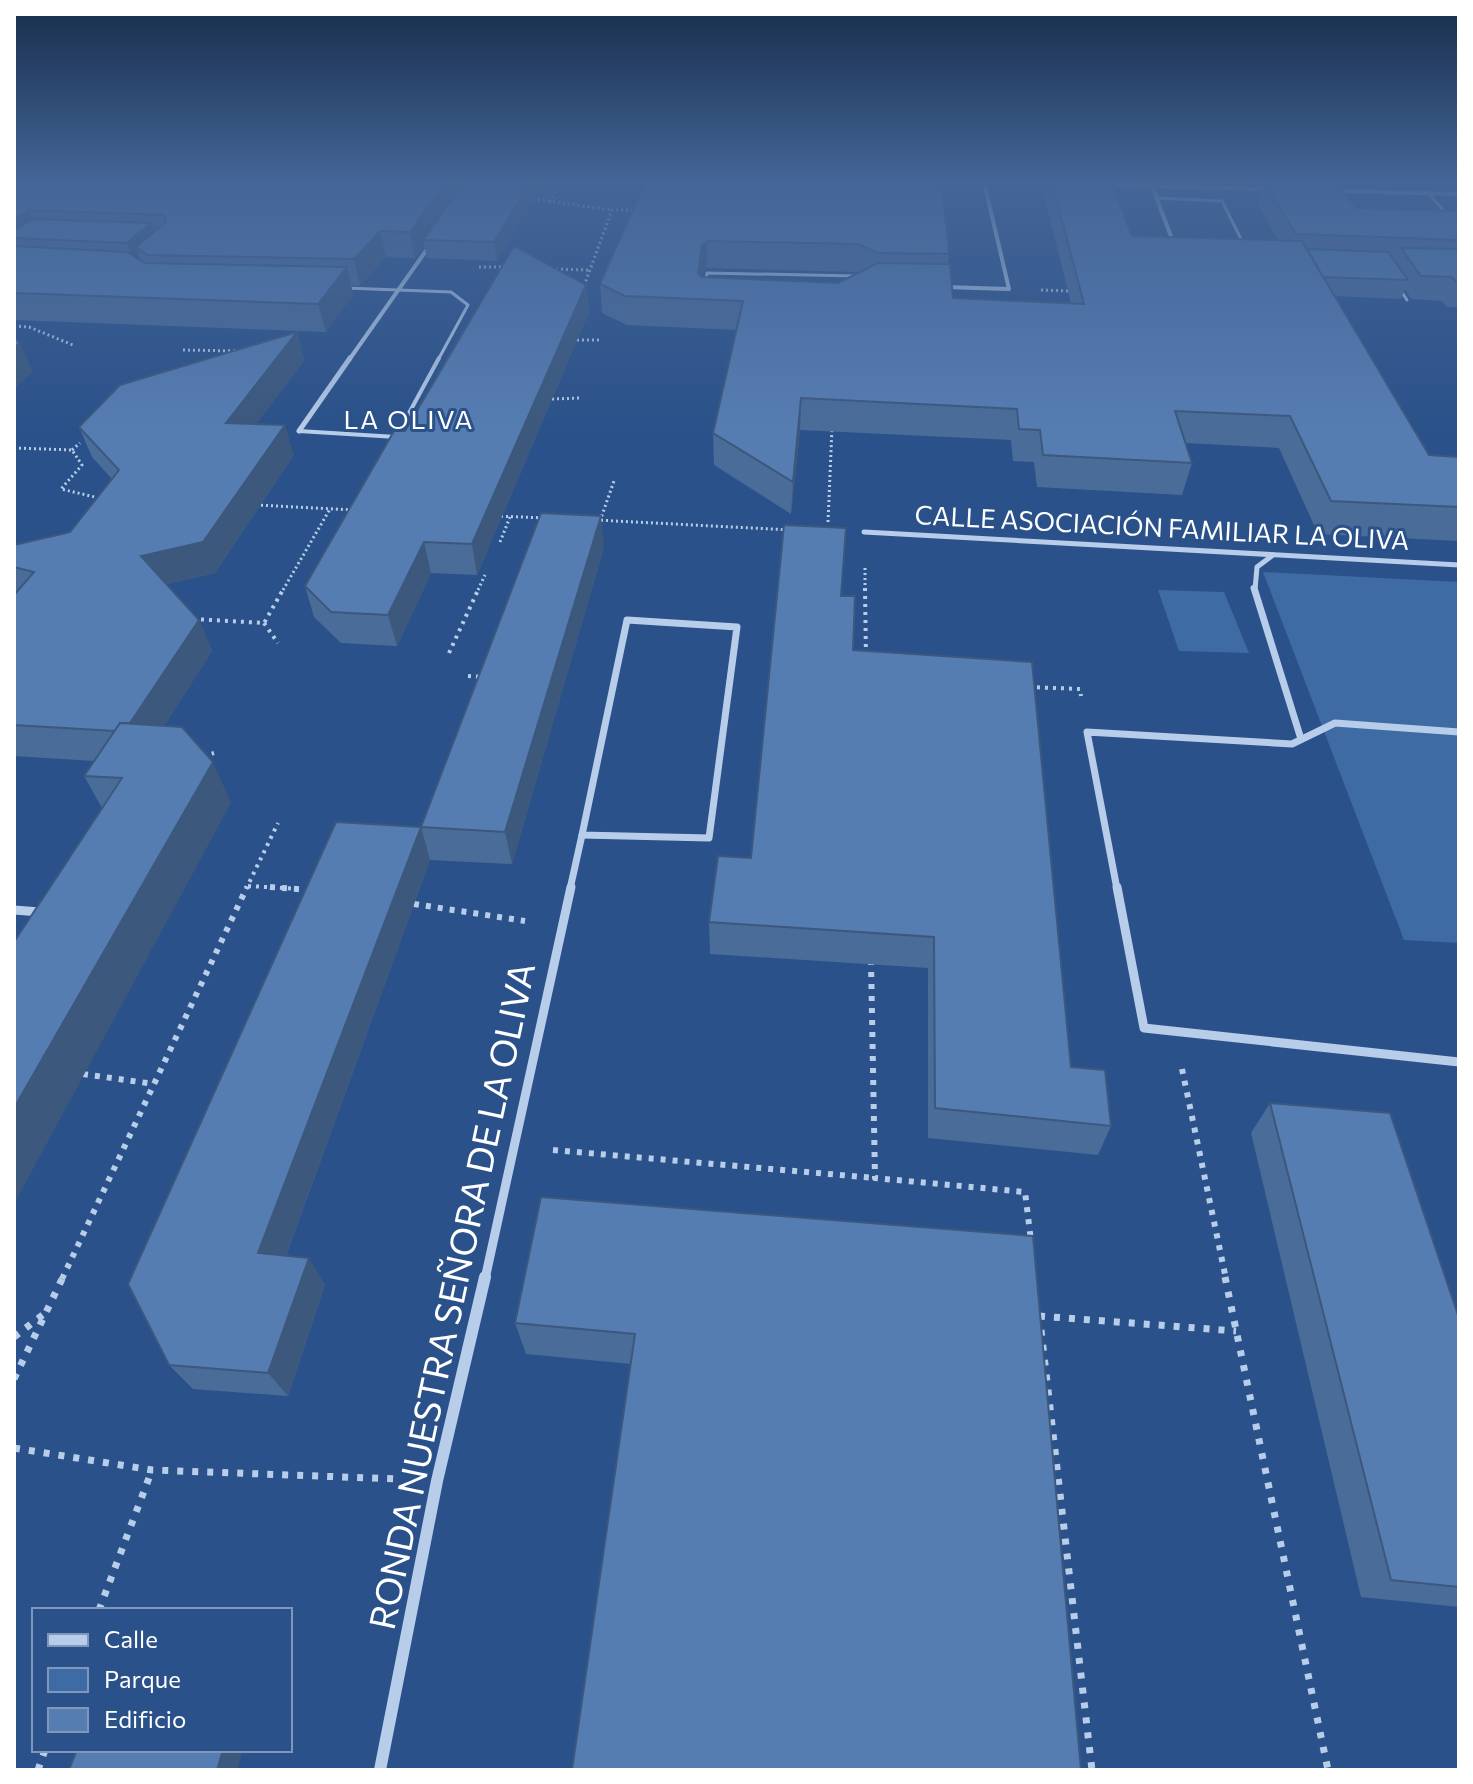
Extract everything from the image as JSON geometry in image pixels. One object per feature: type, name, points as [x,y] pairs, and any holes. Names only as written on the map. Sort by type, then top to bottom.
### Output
[{"type":"street","points":[[299,431],[416,265]]},
{"type":"street","points":[[934,287],[1009,289],[1003,265]]},
{"type":"street","points":[[875,286],[890,286]]},
{"type":"street","name":"CALLE ASOCIACIÓN FAMILIAR LA OLIVA","points":[[864,532],[1459,565]]},
{"type":"street","points":[[1273,554],[1257,567],[1254,587],[1301,739]]},
{"type":"street","name":"RONDA NUESTRA SEÑORA DE LA OLIVA","points":[[380,1770],[437,1481],[516,1147],[580,835],[627,620],[737,627],[709,838],[580,835]]},
{"type":"street","points":[[1459,732],[1335,723],[1292,744],[1087,732],[1144,1028],[1459,1062]]},
{"type":"street","points":[[14,910],[40,912],[31,925]]},
{"type":"lane","points":[[707,273],[856,276],[875,286],[836,307],[703,301],[707,273]]},
{"type":"lane","points":[[1391,277],[1407,300]]},
{"type":"lane","points":[[299,431],[396,437],[468,305],[451,292],[338,288]]},
{"type":"path","points":[[570,287],[584,286],[592,265]]},
{"type":"path","points":[[472,266],[516,268]]},
{"type":"path","points":[[546,269],[590,270]]},
{"type":"path","points":[[1009,289],[1080,292]]},
{"type":"path","points":[[14,326],[29,327],[73,345]]},
{"type":"path","points":[[570,340],[599,340]]},
{"type":"path","points":[[183,350],[246,352]]},
{"type":"path","points":[[552,399],[580,398]]},
{"type":"path","points":[[832,420],[828,531],[864,532],[866,665]]},
{"type":"path","points":[[14,448],[72,450],[80,443]]},
{"type":"path","points":[[72,450],[82,465],[61,489],[99,498],[90,510]]},
{"type":"path","points":[[600,521],[614,481]]},
{"type":"path","points":[[253,505],[360,510]]},
{"type":"path","points":[[264,623],[330,509]]},
{"type":"path","points":[[495,516],[555,519]]},
{"type":"path","points":[[500,542],[510,517]]},
{"type":"path","points":[[585,520],[798,530]]},
{"type":"path","points":[[449,653],[485,575]]},
{"type":"path","points":[[852,608],[866,608]]},
{"type":"path","points":[[186,619],[264,623]]},
{"type":"path","points":[[264,623],[278,643]]},
{"type":"path","points":[[468,676],[495,678]]},
{"type":"path","points":[[1019,686],[1080,689],[1087,732]]},
{"type":"path","points":[[201,757],[214,753]]},
{"type":"path","points":[[14,1379],[278,823]]},
{"type":"path","points":[[248,886],[317,891]]},
{"type":"path","points":[[414,904],[561,927]]},
{"type":"path","points":[[871,944],[875,1178]]},
{"type":"path","points":[[1174,1033],[1328,1770]]},
{"type":"path","points":[[83,1074],[154,1084]]},
{"type":"path","points":[[516,1147],[1025,1192],[1032,1254]]},
{"type":"path","points":[[1038,1300],[1092,1770]]},
{"type":"path","points":[[14,1337],[45,1314]]},
{"type":"path","points":[[1039,1316],[1236,1331]]},
{"type":"path","points":[[14,1448],[152,1470],[437,1481]]},
{"type":"path","points":[[100,1608],[152,1470]]},
{"type":"green space","points":[[1263,572],[1459,582],[1459,943],[1404,940]]},
{"type":"green space","points":[[1158,590],[1224,592],[1249,653],[1179,651]]},
{"type":"building","points":[[14,265],[347,267],[318,304],[14,293]]},
{"type":"building","points":[[503,265],[550,265],[586,285],[472,544],[424,542],[388,615],[331,612],[305,586],[394,431],[405,431]]},
{"type":"building","points":[[608,265],[699,265],[698,273],[702,277],[838,283],[873,265],[950,265],[953,298],[1084,304],[1074,265],[1316,265],[1429,455],[1459,457],[1459,507],[1331,501],[1290,416],[1175,411],[1192,463],[1043,455],[1040,430],[1019,429],[1017,409],[801,398],[793,482],[713,433],[743,301],[625,296],[600,284]]},
{"type":"building","points":[[1316,265],[1397,265],[1408,280],[1323,277]]},
{"type":"building","points":[[1413,265],[1459,265],[1459,283],[1452,277],[1421,276]]},
{"type":"building","points":[[297,332],[226,423],[285,425],[203,542],[141,556],[199,620],[130,723],[120,723],[115,731],[14,725],[14,595],[34,572],[14,567],[14,545],[70,532],[119,470],[79,427],[120,385]]},
{"type":"building","points":[[541,513],[601,516],[505,832],[421,827]]},
{"type":"building","points":[[784,525],[846,528],[841,596],[855,596],[853,650],[1032,662],[1071,1067],[1105,1070],[1111,1126],[935,1108],[934,937],[709,922],[718,856],[751,858]]},
{"type":"building","points":[[120,723],[182,727],[213,762],[14,1108],[14,942],[122,778],[84,776]]},
{"type":"building","points":[[336,822],[421,827],[258,1253],[309,1258],[268,1373],[169,1365],[128,1284]]},
{"type":"building","points":[[1270,1103],[1390,1113],[1459,1318],[1459,1587],[1391,1580]]},
{"type":"building","points":[[541,1197],[1033,1236],[1081,1770],[572,1770],[635,1334],[515,1323]]},
{"type":"building","points":[[76,1752],[222,1752],[217,1770],[69,1770]]},
{"type":"district","name":"LA OLIVA","points":[[409,420]]}]
